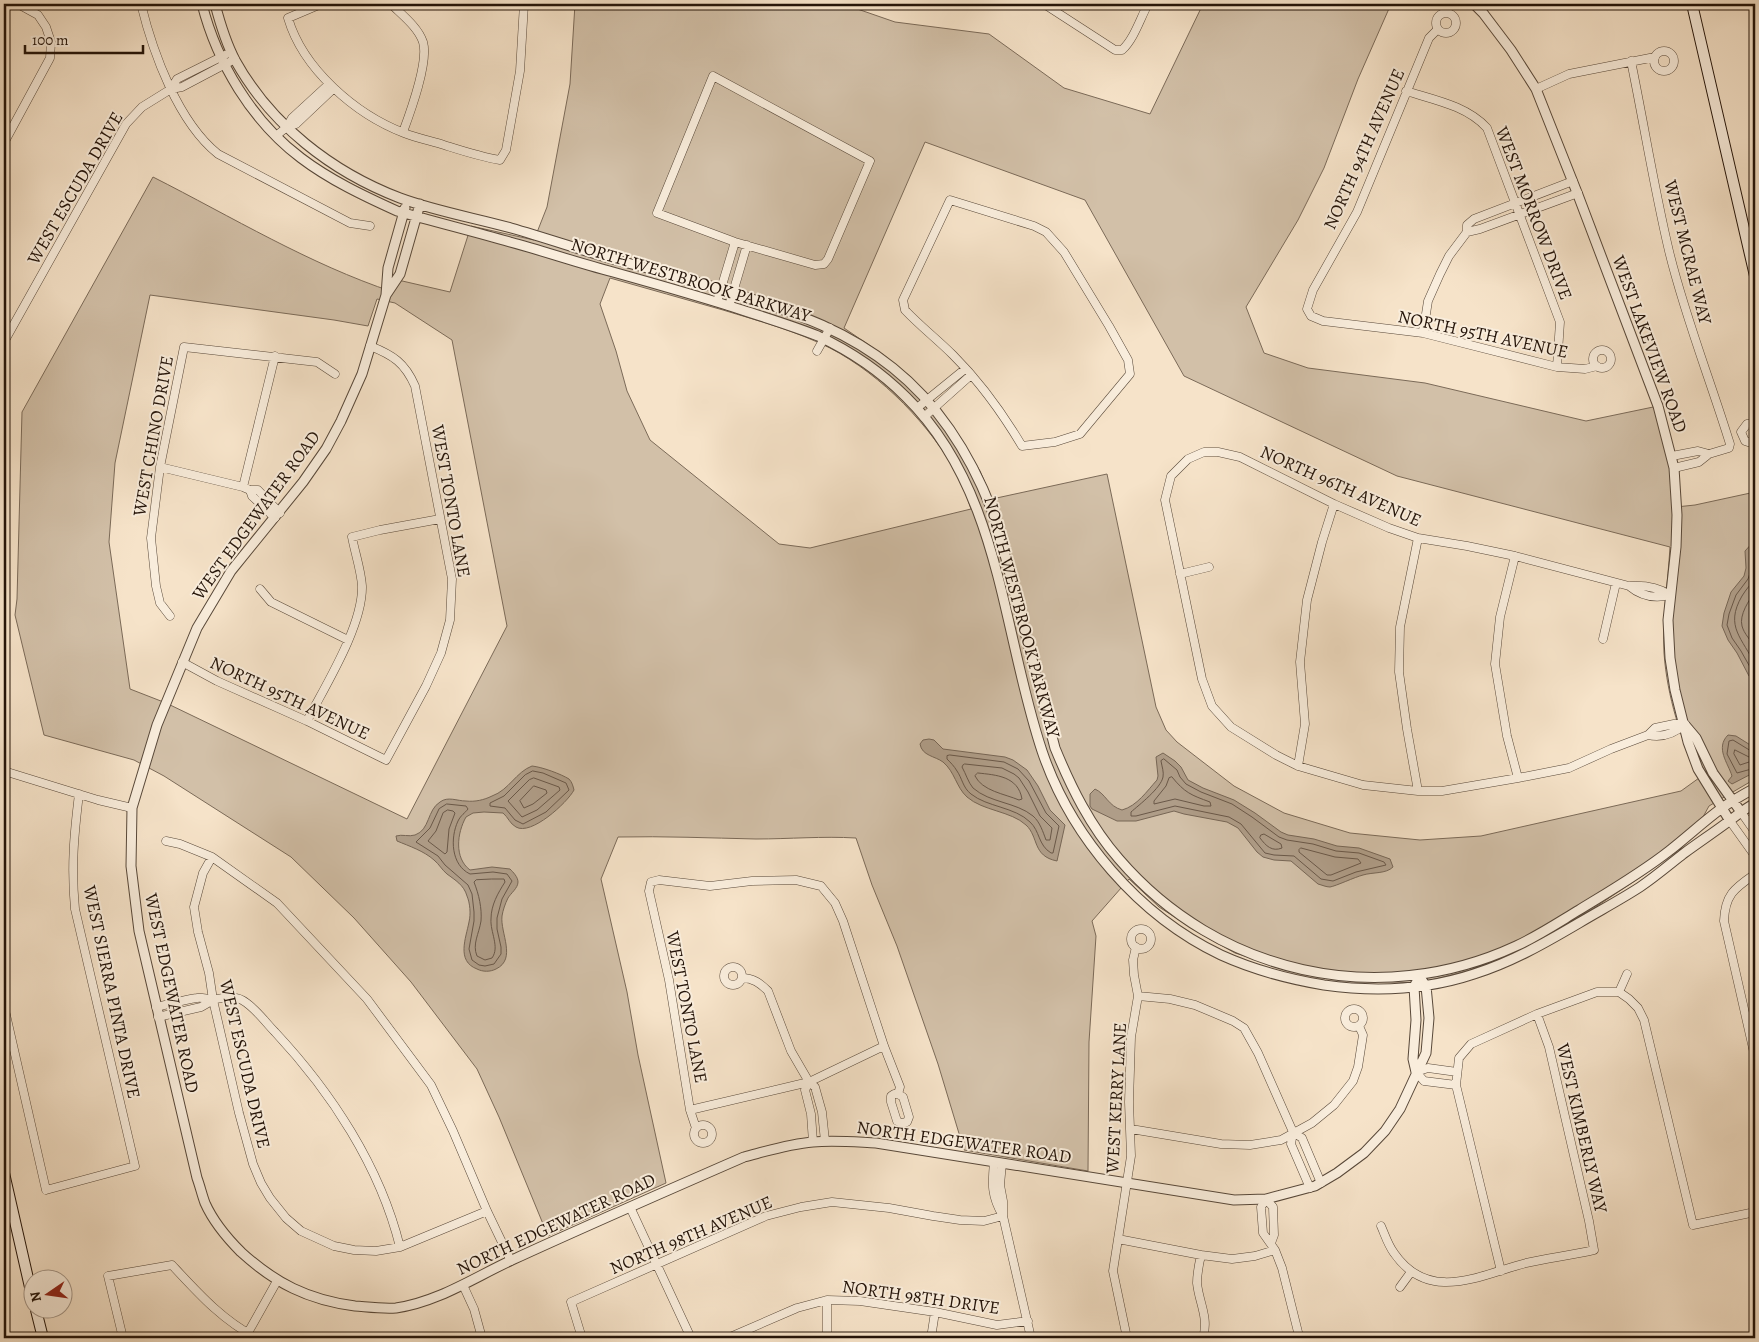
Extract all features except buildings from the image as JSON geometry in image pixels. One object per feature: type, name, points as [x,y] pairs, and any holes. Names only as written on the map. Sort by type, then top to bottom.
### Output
[{"type":"main road","points":[[1692,4],[1755,276]]},
{"type":"main road","points":[[4,1174],[26,1270]]},
{"type":"main road","points":[[38,1320],[42,1338]]},
{"type":"street","points":[[4,143],[50,58],[51,42],[46,27],[38,15],[18,4]]},
{"type":"street","points":[[141,4],[154,48],[171,89],[195,131],[205,144],[218,154],[350,223],[370,226]]},
{"type":"street","name":"NORTH WESTBROOK PARKWAY","points":[[202,4],[206,21],[223,61],[241,92],[256,112],[300,157],[322,172],[376,202],[416,217],[507,241],[717,302],[778,322],[824,339],[884,377],[924,416],[950,453],[973,497],[987,535],[1042,752],[1075,820],[1109,867],[1141,900],[1186,935],[1218,953],[1247,966],[1296,980],[1372,990],[1426,986],[1472,975],[1525,954],[1641,886],[1755,803]]},
{"type":"street","name":"NORTH WESTBROOK PARKWAY","points":[[215,4],[224,35],[233,55],[261,97],[287,127],[308,147],[381,190],[420,204],[721,289],[783,309],[830,328],[892,367],[927,400],[960,446],[986,492],[997,524],[1054,748],[1086,814],[1118,859],[1149,890],[1170,908],[1223,942],[1294,968],[1338,976],[1368,978],[1419,976],[1472,962],[1516,946],[1634,876],[1668,852],[1722,808],[1755,788]]},
{"type":"street","points":[[320,4],[288,18],[292,33],[306,55],[331,86],[371,116],[403,132],[482,158],[500,160],[506,150],[520,71],[524,4]]},
{"type":"street","points":[[391,4],[416,30],[423,43],[424,57],[413,106],[403,132]]},
{"type":"street","points":[[1044,4],[1114,50],[1122,50],[1130,43],[1148,4]]},
{"type":"street","name":"WEST LAKEVIEW ROAD","points":[[1474,4],[1512,50],[1536,89],[1578,193],[1658,406],[1674,468],[1676,526],[1668,620],[1670,658],[1676,690],[1688,742],[1698,769],[1755,856]]},
{"type":"street","name":"NORTH 94TH AVENUE","points":[[1307,309],[1313,290],[1357,212],[1428,38],[1438,29]]},
{"type":"street","name":"WEST ESCUDA DRIVE","points":[[4,342],[122,131],[142,106],[171,89],[177,79],[223,61],[233,55]]},
{"type":"street","points":[[1536,89],[1569,74],[1655,56]]},
{"type":"street","name":"WEST MCRAE WAY","points":[[1631,60],[1669,251],[1693,336],[1713,388],[1730,444],[1729,448],[1710,454]]},
{"type":"street","points":[[713,76],[870,162],[828,259],[824,264],[815,265],[735,242],[657,213],[713,76]]},
{"type":"street","points":[[277,135],[287,127],[296,124],[331,86]]},
{"type":"street","name":"WEST MORROW DRIVE","points":[[1406,91],[1457,107],[1478,119],[1487,128],[1560,322],[1557,367]]},
{"type":"street","points":[[1423,333],[1428,301],[1449,256],[1467,232],[1467,225],[1474,219],[1573,181]]},
{"type":"street","points":[[1467,232],[1578,193]]},
{"type":"street","name":"WEST EDGEWATER ROAD","points":[[277,1281],[256,1266],[233,1244],[219,1227],[205,1204],[158,1018],[139,931],[131,866],[132,808],[158,724],[182,662],[214,597],[231,571],[278,516],[326,449],[362,374],[386,295],[388,268],[407,200]]},
{"type":"street","points":[[950,200],[1034,226],[1046,232],[1064,252],[1109,326],[1128,360],[1130,374],[1080,434],[1055,442],[1022,446],[1011,427],[966,368],[905,310],[903,300],[950,200]]},
{"type":"street","name":"WEST EDGEWATER ROAD","points":[[386,295],[400,274],[420,204]]},
{"type":"street","points":[[717,302],[735,242]]},
{"type":"street","points":[[729,306],[747,245]]},
{"type":"street","name":"NORTH 95TH AVENUE","points":[[1307,309],[1312,316],[1323,321],[1423,333],[1557,367],[1585,369],[1597,366]]},
{"type":"street","points":[[817,351],[830,328]]},
{"type":"street","name":"WEST TONTO LANE","points":[[370,346],[395,358],[405,367],[415,386],[452,579],[450,620],[441,653],[426,686],[386,760]]},
{"type":"street","name":"WEST CHINO DRIVE","points":[[170,616],[160,603],[156,586],[151,538],[160,467],[184,347],[274,356]]},
{"type":"street","points":[[249,491],[274,356],[317,362],[335,374]]},
{"type":"street","points":[[917,408],[966,368]]},
{"type":"street","points":[[924,416],[971,375]]},
{"type":"street","points":[[1742,435],[1744,426],[1750,422],[1755,423]]},
{"type":"street","points":[[1728,438],[1742,435]]},
{"type":"street","points":[[1742,435],[1748,442],[1755,442]]},
{"type":"street","points":[[1672,456],[1698,450],[1710,454]]},
{"type":"street","name":"NORTH 96TH AVENUE","points":[[1180,574],[1165,500],[1171,476],[1188,459],[1204,452],[1218,452],[1240,457],[1334,504],[1389,528],[1418,538],[1515,556],[1629,586],[1639,585],[1661,589],[1670,595]]},
{"type":"street","points":[[1674,468],[1699,462],[1710,454]]},
{"type":"street","points":[[160,467],[249,491],[278,516]]},
{"type":"street","points":[[973,497],[986,492]]},
{"type":"street","points":[[1298,766],[1304,724],[1300,662],[1307,600],[1334,504]]},
{"type":"street","points":[[307,721],[348,640],[361,606],[362,585],[352,537],[440,519]]},
{"type":"street","points":[[1418,538],[1400,627],[1399,672],[1418,791]]},
{"type":"street","points":[[1515,556],[1500,617],[1495,664],[1507,736],[1518,778]]},
{"type":"street","points":[[1209,568],[1180,574],[1202,679],[1212,706],[1231,727],[1276,755],[1298,766],[1363,786],[1418,791],[1465,788],[1569,768],[1610,749],[1648,735],[1657,737],[1676,732],[1685,724]]},
{"type":"street","points":[[996,572],[1008,569]]},
{"type":"street","points":[[1603,638],[1616,583]]},
{"type":"street","points":[[260,590],[271,602],[348,640]]},
{"type":"street","name":"NORTH 95TH AVENUE","points":[[182,662],[216,681],[307,721],[386,760]]},
{"type":"street","points":[[1020,669],[1033,666]]},
{"type":"street","name":"WEST LAKEVIEW ROAD","points":[[1685,724],[1696,738],[1713,773],[1755,832]]},
{"type":"street","points":[[4,771],[98,800],[132,808]]},
{"type":"street","name":"WEST SIERRA PINTA DRIVE","points":[[4,1006],[46,1190],[135,1166],[75,909],[72,881],[73,845],[79,794]]},
{"type":"street","points":[[166,841],[180,844],[212,857],[277,903],[367,999],[431,1085],[511,1261]]},
{"type":"street","name":"WEST ESCUDA DRIVE","points":[[212,857],[203,873],[194,907],[198,932],[209,973],[213,1000],[239,1113],[253,1164],[261,1183],[281,1211],[301,1231],[334,1246],[354,1250],[376,1251],[400,1248],[487,1211]]},
{"type":"street","points":[[1755,874],[1736,888],[1728,898],[1724,921],[1755,1057]]},
{"type":"street","name":"WEST TONTO LANE","points":[[696,1128],[690,1110],[669,980],[650,891],[652,882],[659,880],[710,886],[752,881],[796,880],[821,886],[835,903],[843,921],[884,1046]]},
{"type":"street","name":"WEST KERRY LANE","points":[[1127,1338],[1113,1271],[1131,1156],[1129,1102],[1131,1037],[1138,996],[1133,960],[1136,947]]},
{"type":"street","points":[[1619,992],[1627,974]]},
{"type":"street","points":[[1419,976],[1426,986]]},
{"type":"street","name":"NORTH EDGEWATER ROAD","points":[[1416,1072],[1413,1059],[1416,1020],[1414,987],[1419,976]]},
{"type":"street","points":[[742,978],[750,978],[768,991],[791,1051],[809,1082],[816,1088],[825,1141]]},
{"type":"street","name":"NORTH EDGEWATER ROAD","points":[[277,1281],[303,1294],[328,1302],[375,1308],[396,1308],[463,1285],[511,1261],[744,1157],[784,1146],[813,1142],[876,1143],[1234,1200],[1266,1199],[1310,1188],[1337,1173],[1364,1153],[1384,1131],[1400,1109],[1426,1053],[1428,1032],[1426,986]]},
{"type":"street","points":[[1381,1226],[1393,1252],[1411,1272],[1425,1278],[1442,1283],[1466,1280],[1501,1271],[1456,1084],[1459,1058],[1471,1044],[1537,1014],[1597,992],[1619,992],[1638,1008],[1644,1020],[1693,1224],[1755,1212]]},
{"type":"street","points":[[1138,996],[1170,999],[1194,1004],[1233,1021],[1244,1028],[1258,1052],[1293,1132],[1302,1138],[1321,1183]]},
{"type":"street","points":[[156,1007],[199,997],[213,1000]]},
{"type":"street","points":[[158,1018],[201,1007],[213,1000],[228,997],[241,1000],[254,1010],[284,1042],[351,1130],[370,1165],[396,1232],[400,1248]]},
{"type":"street","name":"WEST KIMBERLY WAY","points":[[1501,1271],[1594,1250],[1549,1047],[1537,1014]]},
{"type":"street","points":[[1131,1128],[1221,1144],[1250,1145],[1281,1140],[1312,1123],[1334,1104],[1353,1081],[1358,1067],[1363,1035],[1359,1026]]},
{"type":"street","points":[[690,1110],[809,1082],[884,1046],[900,1087],[898,1094]]},
{"type":"street","points":[[1456,1084],[1424,1080],[1416,1072],[1428,1068],[1457,1072]]},
{"type":"street","points":[[809,1082],[805,1090],[811,1114],[813,1142]]},
{"type":"street","points":[[1293,1132],[1291,1144],[1310,1188]]},
{"type":"street","points":[[998,1162],[1003,1201],[1002,1216],[1032,1338]]},
{"type":"street","points":[[1273,1246],[1272,1207],[1266,1199],[1261,1207],[1263,1233],[1273,1246],[1282,1268],[1298,1338]]},
{"type":"street","name":"NORTH 98TH AVENUE","points":[[582,1338],[571,1302],[766,1216],[801,1207],[832,1202],[889,1208],[960,1220],[984,1221],[1002,1216]]},
{"type":"street","points":[[630,1207],[691,1338]]},
{"type":"street","points":[[1118,1239],[1232,1259],[1255,1256],[1273,1246]]},
{"type":"street","points":[[1201,1255],[1197,1275],[1206,1320],[1203,1338]]},
{"type":"street","points":[[123,1338],[108,1276],[172,1265],[218,1313],[247,1336],[257,1338]]},
{"type":"street","points":[[1400,1287],[1411,1272]]},
{"type":"street","points":[[247,1336],[277,1281]]},
{"type":"street","points":[[463,1285],[474,1309],[482,1338]]},
{"type":"street","points":[[827,1300],[827,1338]]},
{"type":"street","name":"NORTH 98TH DRIVE","points":[[728,1338],[797,1308],[827,1300],[860,1301],[935,1312],[997,1324],[1028,1321]]},
{"type":"street","points":[[931,1338],[935,1312]]},
{"type":"shaded area","points":[[575,4],[843,4],[895,22],[989,34],[1064,88],[1150,114],[1203,4],[1391,4],[1358,79],[1324,168],[1298,220],[1246,307],[1264,353],[1308,368],[1425,383],[1586,421],[1658,406],[1672,456],[1676,507],[1695,505],[1755,492],[1755,779],[1709,806],[1692,837],[1645,874],[1585,914],[1498,959],[1467,971],[1419,983],[1339,980],[1296,972],[1235,953],[1159,907],[1129,879],[1092,921],[1096,936],[1089,1042],[1088,1171],[964,1150],[938,1064],[897,946],[872,885],[856,838],[618,837],[601,879],[627,992],[638,1055],[666,1183],[548,1236],[477,1069],[411,982],[354,918],[291,857],[164,776],[134,760],[44,735],[15,615],[22,412],[153,177],[301,254],[362,281],[393,292],[398,280],[450,292],[471,226],[534,240],[547,207],[570,84]],"holes":[[[925,142],[1085,200],[1184,376],[1397,476],[1670,547],[1664,627],[1664,653],[1668,685],[1686,748],[1699,778],[1681,791],[1481,836],[1420,840],[1350,833],[1284,813],[1234,786],[1177,742],[1166,730],[1156,707],[1107,474],[992,499],[980,471],[956,432],[912,378],[885,356],[844,328]],[[610,278],[723,310],[804,336],[849,359],[886,387],[920,421],[948,458],[959,477],[971,509],[810,548],[779,544],[650,440],[627,391],[600,304]],[[150,295],[368,326],[377,299],[395,303],[452,340],[507,626],[407,819],[166,703],[130,689],[109,542],[115,463]]]},
{"type":"water","points":[[1755,540],[1755,683],[1728,640],[1722,626],[1731,592],[1744,576],[1746,568],[1745,551]]},
{"type":"water","points":[[1728,735],[1736,736],[1755,748],[1755,772],[1732,784],[1728,781],[1732,776],[1722,750],[1724,740]]},
{"type":"water","points":[[923,740],[934,740],[943,749],[1005,757],[1027,770],[1038,786],[1050,810],[1065,825],[1057,861],[1043,855],[1030,830],[1020,820],[974,802],[967,797],[960,789],[947,766],[921,748],[920,744]]},
{"type":"water","points":[[1163,753],[1181,767],[1188,780],[1234,800],[1281,832],[1337,846],[1359,848],[1390,859],[1393,867],[1387,871],[1363,875],[1327,887],[1318,884],[1291,861],[1263,857],[1238,828],[1227,822],[1174,811],[1136,821],[1117,821],[1092,809],[1090,806],[1090,794],[1095,789],[1113,806],[1122,810],[1137,802],[1157,780],[1156,757]]},
{"type":"water","points":[[532,766],[556,773],[571,781],[574,790],[557,810],[539,823],[523,829],[514,826],[503,813],[473,813],[466,817],[459,838],[461,859],[470,870],[492,867],[510,869],[518,880],[517,886],[507,900],[502,916],[507,952],[506,959],[496,969],[482,971],[466,961],[464,955],[470,919],[466,892],[459,883],[430,857],[397,841],[396,836],[413,836],[420,832],[433,810],[443,800],[473,801],[486,799],[503,790],[521,772]]}]
